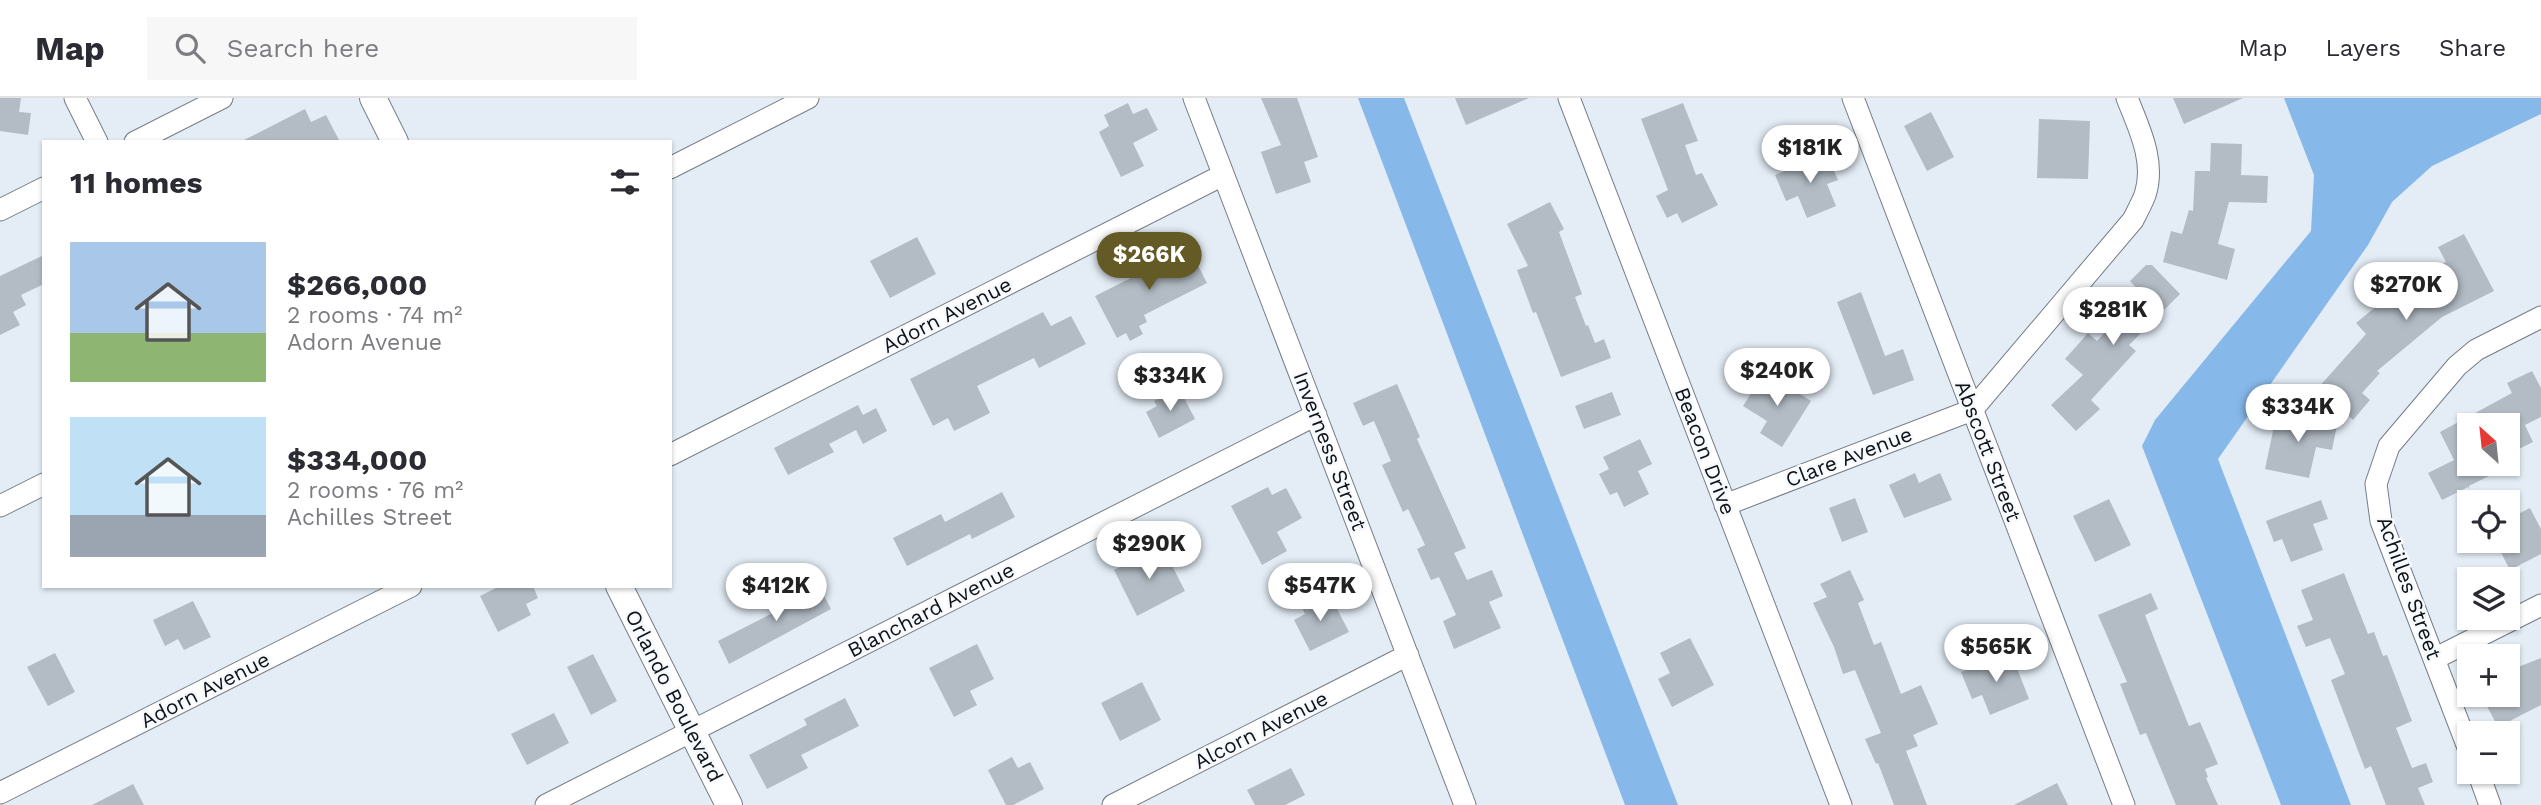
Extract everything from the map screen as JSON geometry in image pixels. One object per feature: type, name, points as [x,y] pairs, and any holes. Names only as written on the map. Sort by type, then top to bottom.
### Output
[{"type":"street","points":[[75,98],[96,140]]},
{"type":"street","points":[[139,140],[222,98]]},
{"type":"street","points":[[373,98],[394,140]]},
{"type":"street","points":[[672,167],[807,98]]},
{"type":"street","name":"Inverness Street","points":[[1194,98],[1465,805]]},
{"type":"street","name":"Beacon Drive","points":[[1569,98],[1841,805]]},
{"type":"street","name":"Abscott Street","points":[[1853,98],[2124,805]]},
{"type":"street","points":[[1972,410],[2133,220],[2146,193],[2148,165],[2143,140],[2127,98]]},
{"type":"street","name":"Adorn Avenue","points":[[672,454],[1223,175]]},
{"type":"street","points":[[0,210],[42,189]]},
{"type":"street","name":"Achilles Street","points":[[2458,721],[2381,521],[2376,484],[2389,446],[2457,366],[2476,350],[2541,317]]},
{"type":"street","name":"Clare Avenue","points":[[1725,505],[1972,410]]},
{"type":"street","name":"Blanchard Avenue","points":[[545,805],[1315,415]]},
{"type":"street","points":[[0,506],[42,485]]},
{"type":"street","name":"Adorn Avenue","points":[[0,793],[407,588]]},
{"type":"street","name":"Orlando Boulevard","points":[[620,588],[729,805]]},
{"type":"street","points":[[2434,659],[2541,605]]},
{"type":"street","name":"Alcorn Avenue","points":[[1113,805],[1408,656]]},
{"type":"street","points":[[2482,784],[2490,805]]},
{"type":"water","points":[[1358,98],[1404,98],[1678,805],[1625,805]]},
{"type":"water","points":[[2284,98],[2541,98],[2541,114],[2432,166],[2392,202],[2368,245],[2218,459],[2351,805],[2281,805],[2142,446],[2155,420],[2311,231],[2314,175]]},
{"type":"building","points":[[0,98],[21,98],[19,112],[31,113],[28,135],[0,131]]},
{"type":"building","points":[[1261,98],[1297,98],[1318,157],[1304,162],[1311,182],[1276,194],[1261,152],[1281,145]]},
{"type":"building","points":[[1455,98],[1529,98],[1466,125]]},
{"type":"building","points":[[2173,98],[2243,98],[2184,124]]},
{"type":"building","points":[[1128,103],[1133,114],[1147,108],[1158,130],[1133,143],[1144,166],[1121,177],[1099,132],[1109,126],[1104,115]]},
{"type":"building","points":[[1683,103],[1698,141],[1685,145],[1696,175],[1702,173],[1718,205],[1682,223],[1677,213],[1667,218],[1656,196],[1668,190],[1641,119]]},
{"type":"building","points":[[305,109],[311,122],[326,115],[339,140],[244,140]]},
{"type":"building","points":[[1931,112],[1954,157],[1927,171],[1904,126]]},
{"type":"building","points":[[2039,119],[2090,121],[2088,179],[2037,178]]},
{"type":"building","points":[[2211,143],[2242,144],[2241,175],[2268,176],[2267,203],[2229,202],[2218,244],[2235,249],[2227,280],[2163,262],[2171,231],[2182,234],[2189,210],[2193,211],[2195,171],[2210,171]]},
{"type":"building","points":[[1826,153],[1838,180],[1827,184],[1836,206],[1807,218],[1798,196],[1786,201],[1775,175]]},
{"type":"building","points":[[1550,202],[1564,229],[1559,232],[1582,294],[1575,297],[1586,326],[1588,325],[1595,343],[1604,339],[1611,358],[1561,377],[1517,270],[1528,266],[1507,224]]},
{"type":"building","points":[[2464,234],[2494,291],[2442,317],[2377,371],[2380,373],[2362,393],[2370,400],[2353,420],[2318,388],[2366,334],[2356,323],[2403,284],[2446,262],[2438,247]]},
{"type":"building","points":[[917,237],[936,274],[890,298],[870,261]]},
{"type":"building","points":[[1161,251],[1167,263],[1191,252],[1207,283],[1144,315],[1147,322],[1139,326],[1143,334],[1130,341],[1126,333],[1117,338],[1095,296],[1145,271],[1141,262]]},
{"type":"building","points":[[42,256],[42,285],[21,295],[26,305],[13,312],[20,325],[0,335],[0,276]]},
{"type":"building","points":[[2146,265],[2152,265],[2180,294],[2129,345],[2136,351],[2091,400],[2100,409],[2076,431],[2051,405],[2083,375],[2065,359],[2088,333],[2097,341],[2142,294],[2130,281]]},
{"type":"building","points":[[1861,292],[1885,356],[1903,349],[1914,380],[1873,395],[1837,302]]},
{"type":"building","points":[[1043,312],[1051,326],[1071,316],[1086,344],[1039,368],[1034,358],[977,386],[990,413],[954,431],[948,418],[933,426],[910,379]]},
{"type":"building","points":[[2532,371],[2541,388],[2541,417],[2525,425],[2533,442],[2520,448],[2520,413],[2475,413],[2512,393],[2507,383]]},
{"type":"building","points":[[1765,372],[1811,401],[1782,447],[1760,433],[1767,421],[1743,406]]},
{"type":"building","points":[[1397,384],[1420,437],[1417,439],[1466,548],[1454,553],[1467,580],[1492,570],[1503,596],[1489,602],[1501,628],[1454,649],[1443,621],[1456,615],[1439,577],[1431,580],[1417,549],[1425,545],[1408,509],[1403,512],[1382,465],[1391,461],[1374,421],[1363,426],[1353,403]]},
{"type":"building","points":[[1179,388],[1195,419],[1159,438],[1146,412],[1157,406],[1154,401]]},
{"type":"building","points":[[1612,392],[1621,415],[1584,429],[1575,406]]},
{"type":"building","points":[[858,405],[863,415],[876,408],[887,431],[863,444],[856,430],[829,444],[834,452],[788,475],[774,448]]},
{"type":"building","points":[[2277,412],[2337,425],[2332,450],[2316,447],[2309,478],[2265,469]]},
{"type":"building","points":[[2457,423],[2457,476],[2489,476],[2469,486],[2469,489],[2457,490],[2442,500],[2428,473],[2454,460],[2440,432]]},
{"type":"building","points":[[1640,439],[1652,464],[1638,471],[1649,494],[1624,507],[1617,492],[1610,495],[1599,474],[1609,469],[1603,457]]},
{"type":"building","points":[[1915,473],[1919,483],[1940,473],[1952,500],[1904,518],[1889,485]]},
{"type":"building","points":[[1268,487],[1272,495],[1286,488],[1302,518],[1277,532],[1287,551],[1262,565],[1231,506]]},
{"type":"building","points":[[1002,492],[1015,517],[972,539],[970,534],[907,566],[893,538],[941,514],[945,522]]},
{"type":"building","points":[[1855,498],[1868,532],[1842,542],[1829,508]]},
{"type":"building","points":[[2109,499],[2131,545],[2095,562],[2073,516]]},
{"type":"building","points":[[2321,500],[2328,519],[2313,524],[2323,550],[2291,562],[2282,539],[2274,542],[2266,521]]},
{"type":"building","points":[[2530,508],[2541,529],[2541,554],[2516,567],[2508,567],[2501,553],[2520,553],[2520,513]]},
{"type":"building","points":[[1162,546],[1185,591],[1137,616],[1114,570]]},
{"type":"building","points":[[1850,570],[1864,600],[1858,603],[1874,645],[1881,642],[1901,694],[1921,685],[1938,724],[1913,735],[1918,746],[1906,751],[1927,805],[1894,805],[1878,763],[1876,764],[1865,739],[1881,733],[1855,670],[1843,674],[1834,647],[1813,603],[1827,597],[1820,584]]},
{"type":"building","points":[[2344,573],[2368,634],[2374,632],[2383,656],[2387,655],[2412,721],[2396,728],[2412,768],[2426,763],[2433,782],[2418,788],[2425,805],[2386,805],[2371,766],[2365,769],[2331,680],[2345,674],[2330,638],[2306,647],[2297,626],[2313,620],[2301,590]]},
{"type":"building","points":[[816,581],[831,609],[729,664],[718,641],[792,603],[788,595]]},
{"type":"building","points":[[496,588],[534,588],[538,598],[526,604],[531,615],[498,632],[480,596]]},
{"type":"building","points":[[2151,593],[2158,609],[2145,615],[2159,651],[2189,726],[2200,722],[2218,764],[2205,769],[2206,778],[2218,805],[2176,805],[2146,733],[2140,735],[2120,684],[2127,682],[2098,615]]},
{"type":"building","points":[[1314,594],[1320,605],[1332,599],[1349,632],[1310,651],[1294,620],[1305,614],[1299,601]]},
{"type":"building","points":[[193,601],[211,637],[184,650],[178,639],[165,646],[153,620]]},
{"type":"building","points":[[1690,638],[1714,685],[1672,707],[1658,679],[1670,673],[1660,653]]},
{"type":"building","points":[[977,644],[994,679],[970,691],[977,705],[954,717],[929,668]]},
{"type":"building","points":[[55,653],[75,692],[48,706],[27,667]]},
{"type":"building","points":[[2011,653],[2029,699],[1990,715],[1982,695],[1972,699],[1961,672]]},
{"type":"building","points":[[593,654],[617,701],[591,715],[567,667]]},
{"type":"building","points":[[2541,658],[2541,705],[2510,721],[2495,721],[2487,707],[2520,707],[2520,666]]},
{"type":"building","points":[[1142,682],[1161,720],[1120,741],[1101,703]]},
{"type":"building","points":[[845,698],[859,726],[801,755],[808,768],[767,789],[749,755],[807,725],[804,719]]},
{"type":"building","points":[[554,713],[569,743],[527,765],[511,734]]},
{"type":"building","points":[[1012,757],[1018,768],[1030,762],[1044,789],[1013,805],[1006,805],[988,770]]},
{"type":"building","points":[[1291,768],[1305,795],[1285,805],[1255,805],[1247,790]]},
{"type":"building","points":[[2057,783],[2068,805],[2014,805]]},
{"type":"building","points":[[133,784],[144,805],[92,805]]}]
